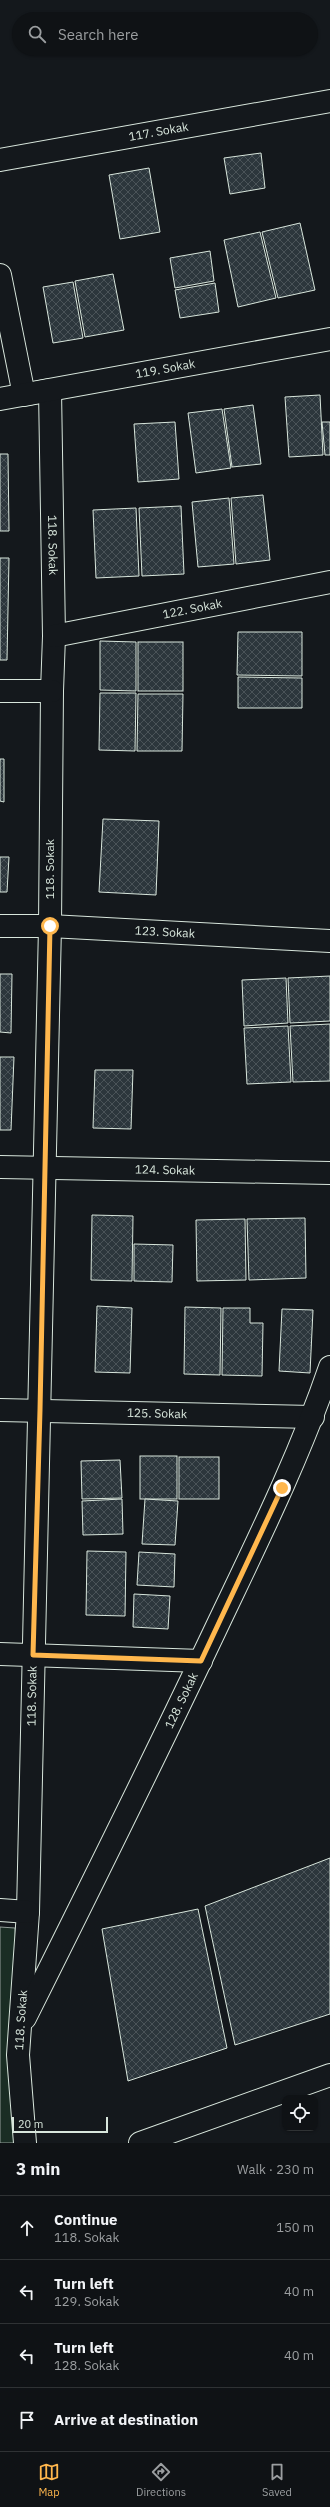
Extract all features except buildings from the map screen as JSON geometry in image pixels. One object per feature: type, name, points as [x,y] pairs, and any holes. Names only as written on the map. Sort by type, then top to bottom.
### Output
[{"type":"street","name":"117. Sokak","points":[[0,160],[323,102]]},
{"type":"street","points":[[0,275],[24,395]]},
{"type":"street","name":"119. Sokak","points":[[0,399],[330,339]]},
{"type":"street","name":"118. Sokak","points":[[24,395],[50,390],[54,636],[52,690],[50,926],[28,1912],[20,2028],[20,2089],[25,2143]]},
{"type":"street","name":"122. Sokak","points":[[54,636],[330,582]]},
{"type":"street","points":[[0,691],[52,690]]},
{"type":"street","name":"123. Sokak","points":[[0,926],[50,926],[330,941]]},
{"type":"street","name":"124. Sokak","points":[[0,1167],[330,1173]]},
{"type":"street","name":"128. Sokak","points":[[20,2028],[138,1793],[201,1661],[313,1417],[330,1367]]},
{"type":"street","name":"125. Sokak","points":[[0,1410],[313,1417]]},
{"type":"street","points":[[0,1654],[201,1661]]},
{"type":"street","points":[[0,1910],[28,1912]]},
{"type":"street","points":[[140,2143],[330,2074]]},
{"type":"green space","points":[[0,1927],[15,1928],[21,2056],[21,2143],[0,2143]]},
{"type":"route","points":[[50,926],[40,1410],[33,1655],[201,1661],[282,1488]]}]
